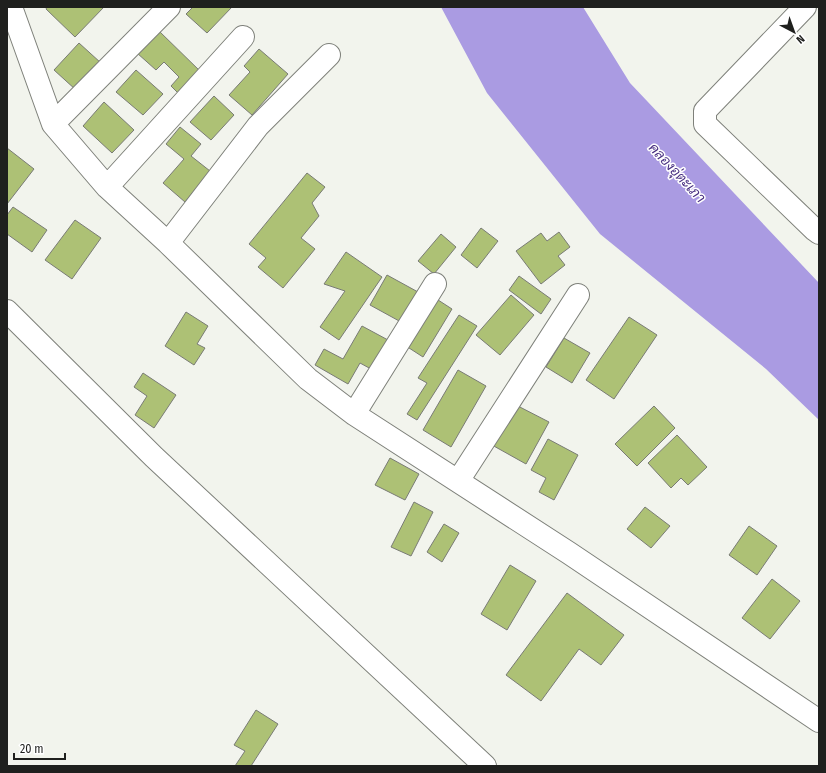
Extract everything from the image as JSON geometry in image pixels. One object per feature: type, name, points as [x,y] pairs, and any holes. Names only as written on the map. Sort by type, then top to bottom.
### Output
[{"type":"street","points":[[11,7],[53,124],[107,187],[168,243],[308,379],[354,414],[569,552],[819,721]]},
{"type":"street","points":[[53,124],[169,7]]},
{"type":"street","points":[[806,7],[705,111],[705,124],[819,233]]},
{"type":"street","points":[[107,187],[243,37]]},
{"type":"street","points":[[168,243],[258,126],[329,55]]},
{"type":"street","points":[[354,414],[435,284]]},
{"type":"street","points":[[458,481],[578,296]]},
{"type":"street","points":[[7,311],[154,457],[485,766]]},
{"type":"water","name":"คลองอุ่ตะเภา","points":[[441,7],[583,7],[630,83],[819,283],[819,420],[766,369],[600,234],[487,93]]},
{"type":"building","points":[[47,7],[104,7],[75,37],[46,9]]},
{"type":"building","points":[[193,7],[232,7],[207,33],[186,14]]},
{"type":"building","points":[[159,31],[202,73],[180,95],[171,86],[179,77],[164,62],[156,70],[137,53]]},
{"type":"building","points":[[79,43],[101,63],[76,90],[54,70]]},
{"type":"building","points":[[259,49],[288,74],[252,115],[229,95],[250,72],[244,66]]},
{"type":"building","points":[[136,70],[163,94],[143,115],[116,92]]},
{"type":"building","points":[[214,96],[234,115],[211,140],[190,122]]},
{"type":"building","points":[[104,102],[134,130],[112,153],[83,126]]},
{"type":"building","points":[[180,127],[201,144],[191,156],[210,171],[185,202],[163,183],[184,159],[166,144]]},
{"type":"building","points":[[7,148],[34,169],[7,204]]},
{"type":"building","points":[[307,173],[325,187],[312,203],[319,216],[301,238],[315,249],[283,288],[258,267],[266,258],[249,244]]},
{"type":"building","points":[[13,207],[47,230],[32,252],[7,234],[7,215]]},
{"type":"building","points":[[75,220],[101,238],[72,279],[45,260]]},
{"type":"building","points":[[481,228],[498,241],[477,268],[461,255]]},
{"type":"building","points":[[559,232],[570,247],[558,256],[565,265],[541,284],[516,251],[541,233],[547,241]]},
{"type":"building","points":[[441,234],[456,247],[434,274],[418,261]]},
{"type":"building","points":[[346,252],[382,277],[339,340],[320,327],[345,291],[324,284]]},
{"type":"building","points":[[387,275],[418,292],[401,322],[370,305]]},
{"type":"building","points":[[519,276],[551,299],[541,314],[509,290]]},
{"type":"building","points":[[511,295],[534,315],[500,355],[476,335]]},
{"type":"building","points":[[435,298],[452,309],[423,357],[406,346]]},
{"type":"building","points":[[186,312],[208,326],[197,344],[205,348],[194,365],[165,346]]},
{"type":"building","points":[[459,315],[477,326],[417,420],[407,414],[427,383],[418,378]]},
{"type":"building","points":[[629,317],[657,335],[614,399],[586,380]]},
{"type":"building","points":[[362,326],[388,340],[371,369],[360,363],[348,384],[315,365],[324,349],[343,359]]},
{"type":"building","points":[[564,338],[590,353],[572,383],[546,367]]},
{"type":"building","points":[[458,370],[486,386],[451,447],[423,430]]},
{"type":"building","points":[[143,373],[176,395],[154,428],[135,415],[147,396],[134,387]]},
{"type":"building","points":[[514,404],[549,422],[526,464],[492,445]]},
{"type":"building","points":[[654,406],[675,428],[637,466],[615,444]]},
{"type":"building","points":[[677,435],[707,467],[688,485],[681,478],[671,488],[648,463]]},
{"type":"building","points":[[548,439],[578,455],[554,500],[539,492],[546,478],[531,470]]},
{"type":"building","points":[[390,458],[419,474],[405,500],[375,485]]},
{"type":"building","points":[[414,502],[433,512],[411,556],[391,547]]},
{"type":"building","points":[[645,507],[670,526],[651,548],[627,529]]},
{"type":"building","points":[[444,524],[459,533],[442,562],[427,552]]},
{"type":"building","points":[[749,526],[777,546],[757,575],[729,555]]},
{"type":"building","points":[[510,565],[536,581],[507,630],[481,614]]},
{"type":"building","points":[[772,579],[800,601],[770,639],[742,618]]},
{"type":"building","points":[[567,593],[624,635],[601,665],[579,649],[541,701],[506,675]]},
{"type":"building","points":[[256,710],[278,724],[251,766],[235,766],[245,751],[234,745]]}]
